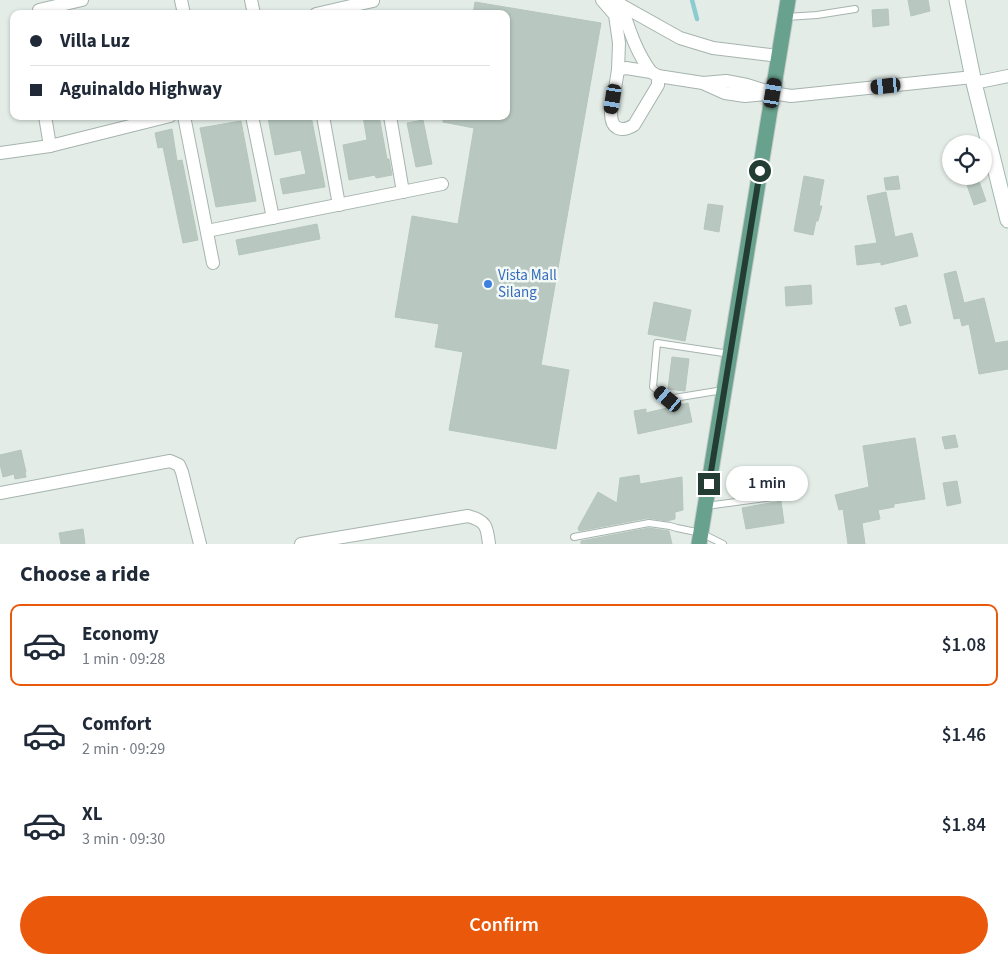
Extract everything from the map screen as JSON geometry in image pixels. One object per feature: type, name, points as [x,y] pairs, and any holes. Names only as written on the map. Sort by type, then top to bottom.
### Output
[{"type":"main road","points":[[700,539],[788,0]]},
{"type":"main road","points":[[957,0],[973,80],[1008,220]]},
{"type":"street","points":[[38,8],[82,0]]},
{"type":"street","points":[[602,0],[615,15],[619,42],[618,70],[611,120],[613,125],[621,130],[628,129],[634,125],[658,85],[654,74],[642,60],[618,3]]},
{"type":"street","points":[[618,3],[680,38],[713,48],[779,56]]},
{"type":"street","points":[[341,10],[373,5]]},
{"type":"street","points":[[618,70],[626,68],[704,83],[726,81],[791,96],[1008,76]]},
{"type":"street","points":[[46,120],[50,146]]},
{"type":"street","points":[[0,153],[50,146],[154,120]]},
{"type":"street","points":[[185,120],[213,263]]},
{"type":"street","points":[[253,120],[273,218]]},
{"type":"street","points":[[324,120],[339,204]]},
{"type":"street","points":[[391,120],[403,192]]},
{"type":"street","points":[[207,231],[442,184]]},
{"type":"street","points":[[0,493],[170,461],[179,465],[182,472],[200,544]]},
{"type":"street","points":[[301,544],[468,516],[484,523],[487,529],[489,544]]},
{"type":"lane","points":[[785,17],[855,10]]},
{"type":"lane","points":[[724,390],[668,399],[653,387],[657,343],[730,354]]},
{"type":"lane","points":[[705,506],[796,494]]},
{"type":"lane","points":[[574,537],[649,523],[670,526],[700,539],[722,544]]},
{"type":"building","points":[[908,0],[928,0],[930,11],[911,16]]},
{"type":"building","points":[[475,2],[601,23],[541,365],[569,370],[556,449],[449,430],[463,352],[435,347],[439,324],[395,317],[412,216],[458,224],[474,128],[443,122],[443,120],[510,120],[510,10],[474,10]]},
{"type":"building","points":[[888,9],[889,25],[873,27],[872,10]]},
{"type":"building","points":[[268,120],[312,120],[325,187],[283,194],[280,179],[306,174],[301,150],[275,155]]},
{"type":"building","points":[[364,120],[380,120],[392,175],[376,178],[375,175],[349,180],[343,145],[367,140]]},
{"type":"building","points":[[423,120],[432,164],[416,167],[407,123]]},
{"type":"building","points":[[241,121],[256,201],[216,207],[200,128]]},
{"type":"building","points":[[172,129],[177,161],[182,160],[198,240],[183,243],[163,147],[158,148],[155,133]]},
{"type":"building","points":[[804,176],[824,180],[819,206],[822,206],[813,235],[794,231]]},
{"type":"building","points":[[898,176],[900,189],[886,190],[884,178]]},
{"type":"building","points":[[967,185],[980,185],[986,201],[974,205]]},
{"type":"building","points":[[886,192],[895,237],[912,233],[918,256],[881,265],[881,262],[857,265],[855,246],[877,243],[867,196]]},
{"type":"building","points":[[708,204],[723,206],[719,232],[704,229]]},
{"type":"building","points":[[317,224],[320,239],[239,255],[236,240]]},
{"type":"building","points":[[956,271],[964,303],[984,298],[995,343],[1008,341],[1008,369],[979,374],[969,324],[962,326],[960,318],[954,319],[944,274]]},
{"type":"building","points":[[811,285],[812,304],[786,306],[785,287]]},
{"type":"building","points":[[654,302],[691,310],[685,341],[648,334]]},
{"type":"building","points":[[906,305],[911,323],[900,326],[895,308]]},
{"type":"building","points":[[672,357],[689,359],[685,391],[668,389]]},
{"type":"building","points":[[688,403],[692,422],[638,434],[634,411],[646,409],[646,413]]},
{"type":"building","points":[[955,435],[958,447],[945,449],[942,437]]},
{"type":"building","points":[[915,438],[925,499],[894,504],[894,507],[878,510],[880,519],[862,523],[865,544],[848,544],[843,509],[839,510],[835,495],[869,487],[863,446]]},
{"type":"building","points":[[21,450],[26,477],[15,479],[14,474],[3,477],[0,455]]},
{"type":"building","points":[[639,475],[640,484],[682,477],[683,510],[675,512],[675,519],[667,521],[648,518],[579,531],[578,528],[598,492],[617,503],[620,478]]},
{"type":"building","points":[[957,481],[961,503],[947,506],[943,483]]},
{"type":"building","points":[[781,501],[784,523],[746,529],[742,508]]},
{"type":"building","points":[[649,528],[669,531],[672,544],[581,544],[581,541]]},
{"type":"building","points":[[83,529],[85,544],[61,544],[59,533]]},
{"type":"waterway","points":[[692,0],[697,19]]},
{"type":"place","name":"Vista Mall Silang","points":[[488,284]]},
{"type":"route","points":[[709,484],[760,171]]}]
